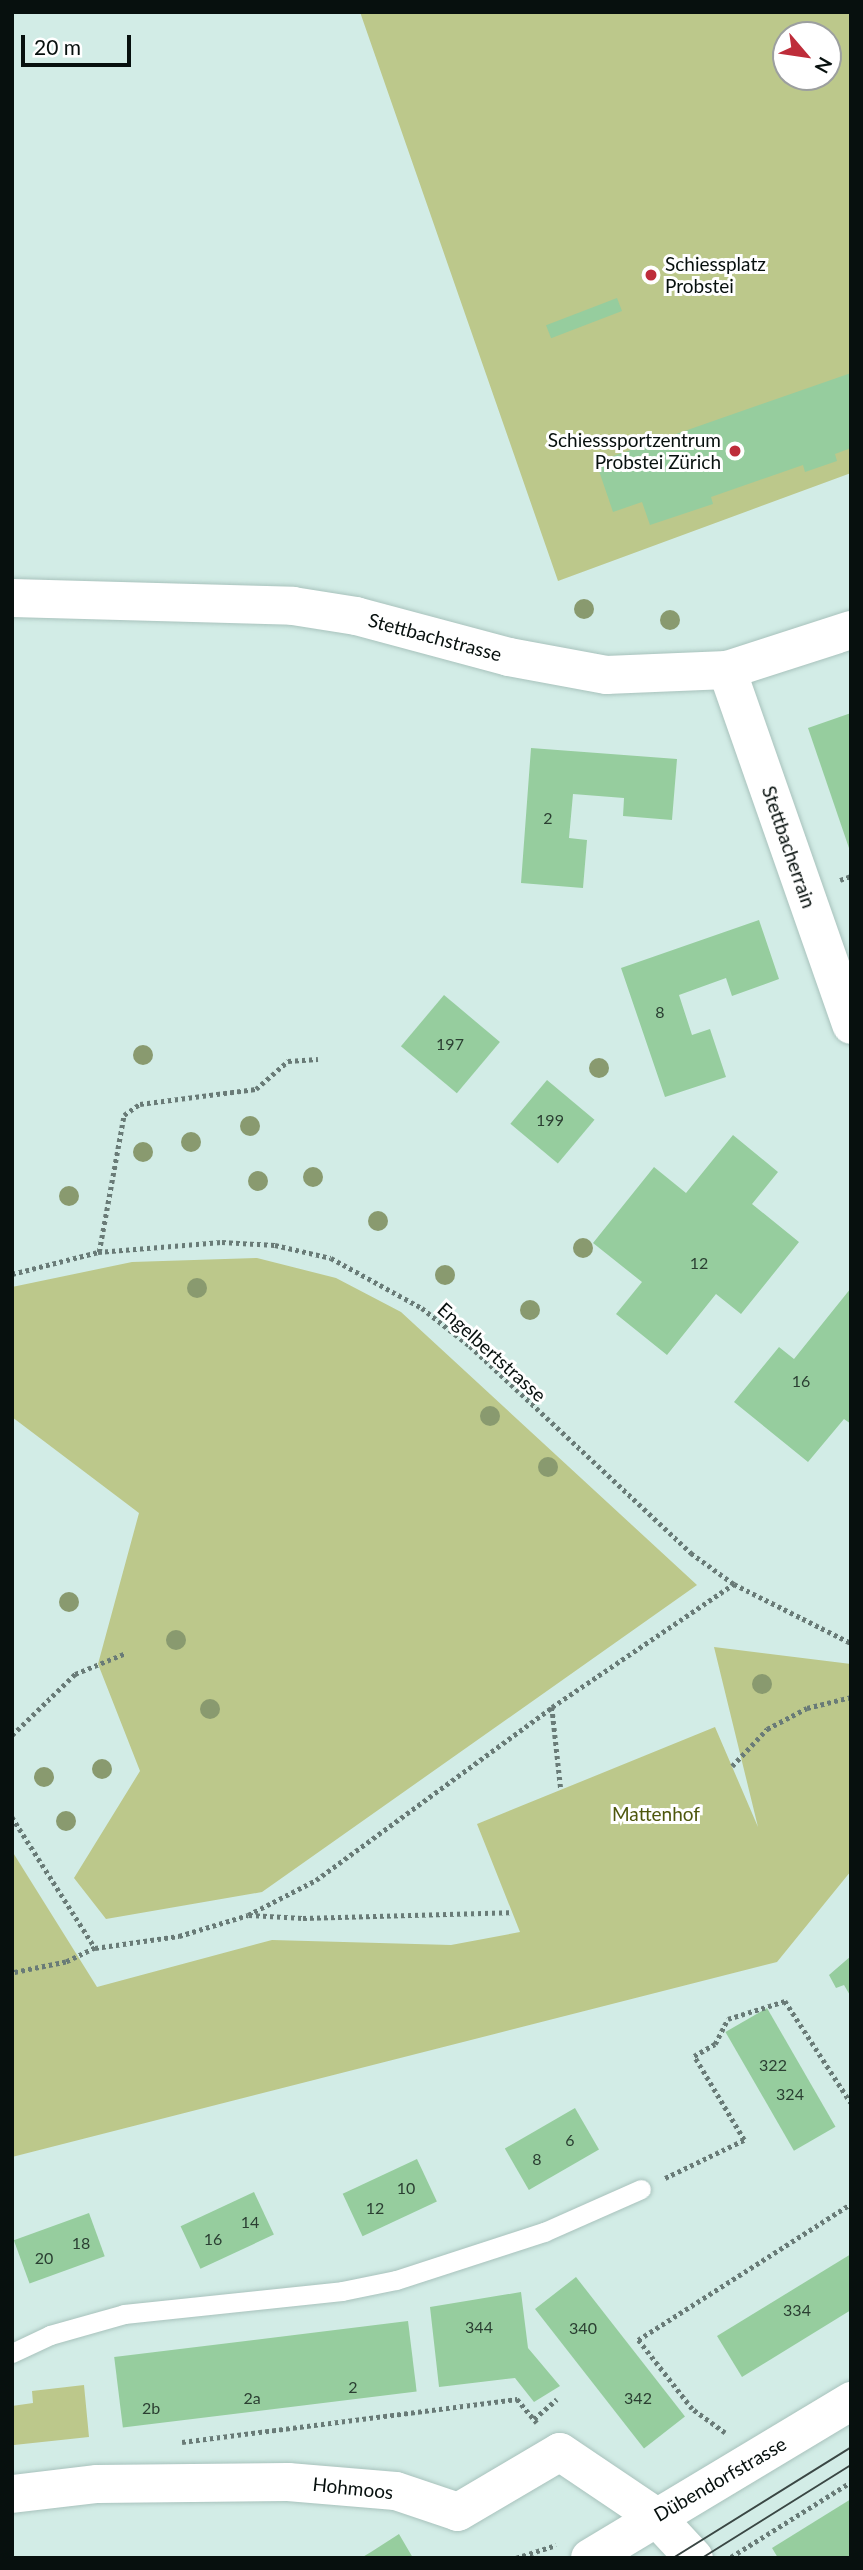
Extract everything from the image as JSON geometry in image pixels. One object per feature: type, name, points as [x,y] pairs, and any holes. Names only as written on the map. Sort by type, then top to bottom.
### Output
[{"type":"street","name":"Stettbachstrasse","points":[[12,598],[293,606],[356,616],[563,669],[649,676],[727,670],[851,630]]},
{"type":"street","name":"Stettbacherrain","points":[[727,670],[851,1025]]},
{"type":"street","name":"Dübendorfstrasse","points":[[590,2558],[655,2516],[851,2401]]},
{"type":"street","points":[[560,2452],[655,2516],[694,2558]]},
{"type":"street","name":"Hohmoos","points":[[12,2494],[97,2484],[288,2482],[396,2491],[458,2512],[560,2452]]},
{"type":"lane","points":[[12,2353],[50,2335],[124,2314],[342,2291],[396,2280],[544,2232],[641,2189]]},
{"type":"path","points":[[99,1252],[124,1115],[140,1104],[256,1089],[288,1060],[318,1059]]},
{"type":"path","name":"Engelbertstrasse","points":[[12,1274],[99,1252],[222,1242],[275,1245],[331,1258],[422,1308],[470,1346],[691,1553],[734,1584],[851,1643]]},
{"type":"path","points":[[12,1973],[66,1962],[96,1948],[179,1936],[248,1915],[316,1880],[552,1707],[734,1584]]},
{"type":"path","points":[[12,1735],[65,1682],[126,1653]]},
{"type":"path","points":[[732,1766],[767,1729],[807,1708],[851,1698]]},
{"type":"path","points":[[552,1707],[562,1790]]},
{"type":"path","points":[[12,1817],[96,1948]]},
{"type":"path","points":[[248,1915],[303,1918],[512,1912]]},
{"type":"path","points":[[641,2189],[744,2140],[694,2056],[715,2044],[729,2019],[785,2001],[851,2103]]},
{"type":"path","points":[[731,2438],[692,2409],[638,2340],[851,2204]]},
{"type":"path","points":[[167,2483],[164,2445],[517,2399],[560,2452]]},
{"type":"path","points":[[534,2420],[557,2399]]},
{"type":"path","points":[[730,2558],[851,2482]]},
{"type":"green space","name":"Schiessplatz Probstei","points":[[360,12],[851,12],[851,473],[558,581]]},
{"type":"green space","points":[[257,1258],[336,1278],[401,1312],[697,1585],[262,1892],[106,1919],[74,1878],[140,1771],[98,1664],[139,1513],[12,1417],[12,1287],[132,1262]]},
{"type":"green space","name":"Mattenhof","points":[[714,1647],[851,1664],[851,1871],[777,1962],[12,2157],[12,1851],[97,1987],[272,1940],[451,1945],[520,1932],[477,1824],[715,1727],[758,1827]]},
{"type":"green space","points":[[84,2385],[89,2437],[14,2445],[12,2406],[33,2403],[32,2391]]},
{"type":"building","points":[[617,298],[622,311],[551,338],[546,325]]},
{"type":"building","name":"Schiesssportzentrum Probstei Zürich","points":[[851,373],[851,448],[835,454],[837,461],[805,472],[803,465],[711,497],[713,504],[650,525],[642,502],[613,512],[596,462]]},
{"type":"building","points":[[851,713],[851,850],[850,851],[808,728]]},
{"type":"building","points":[[531,748],[677,759],[672,820],[623,816],[624,798],[573,794],[569,838],[587,840],[583,888],[521,883]]},
{"type":"building","points":[[759,920],[779,979],[732,996],[726,978],[679,995],[692,1035],[710,1029],[726,1077],[665,1097],[621,968]]},
{"type":"building","points":[[444,995],[500,1042],[457,1093],[401,1046]]},
{"type":"building","points":[[547,1080],[594,1120],[558,1164],[510,1124]]},
{"type":"building","points":[[733,1135],[778,1172],[752,1204],[799,1242],[741,1314],[716,1294],[667,1355],[616,1314],[642,1282],[593,1243],[654,1167],[686,1193]]},
{"type":"building","points":[[851,1288],[851,1424],[844,1419],[808,1462],[734,1402],[779,1347],[794,1359]]},
{"type":"building","points":[[851,1956],[851,1997],[844,1985],[836,1988],[829,1975]]},
{"type":"building","points":[[767,2008],[836,2127],[794,2151],[725,2032]]},
{"type":"building","points":[[575,2108],[599,2150],[529,2190],[505,2148]]},
{"type":"building","points":[[417,2159],[437,2202],[363,2236],[343,2194]]},
{"type":"building","points":[[254,2192],[274,2235],[200,2269],[181,2226]]},
{"type":"building","points":[[89,2213],[105,2256],[30,2284],[14,2240]]},
{"type":"building","points":[[851,2254],[851,2310],[742,2377],[717,2336]]},
{"type":"building","points":[[576,2277],[685,2416],[644,2448],[535,2309]]},
{"type":"building","points":[[521,2292],[528,2348],[560,2386],[534,2402],[515,2378],[439,2387],[430,2307]]},
{"type":"building","points":[[408,2321],[417,2391],[123,2428],[114,2357]]},
{"type":"building","points":[[851,2499],[851,2558],[778,2558],[772,2548]]},
{"type":"building","points":[[399,2534],[413,2558],[361,2558],[371,2552]]},
{"type":"tram line","points":[[673,2558],[851,2447]]},
{"type":"tram line","points":[[702,2558],[851,2465]]},
{"type":"place","name":"Schiessplatz Probstei","points":[[651,275]]},
{"type":"place","name":"Schiesssportzentrum Probstei Zürich","points":[[735,451]]}]
